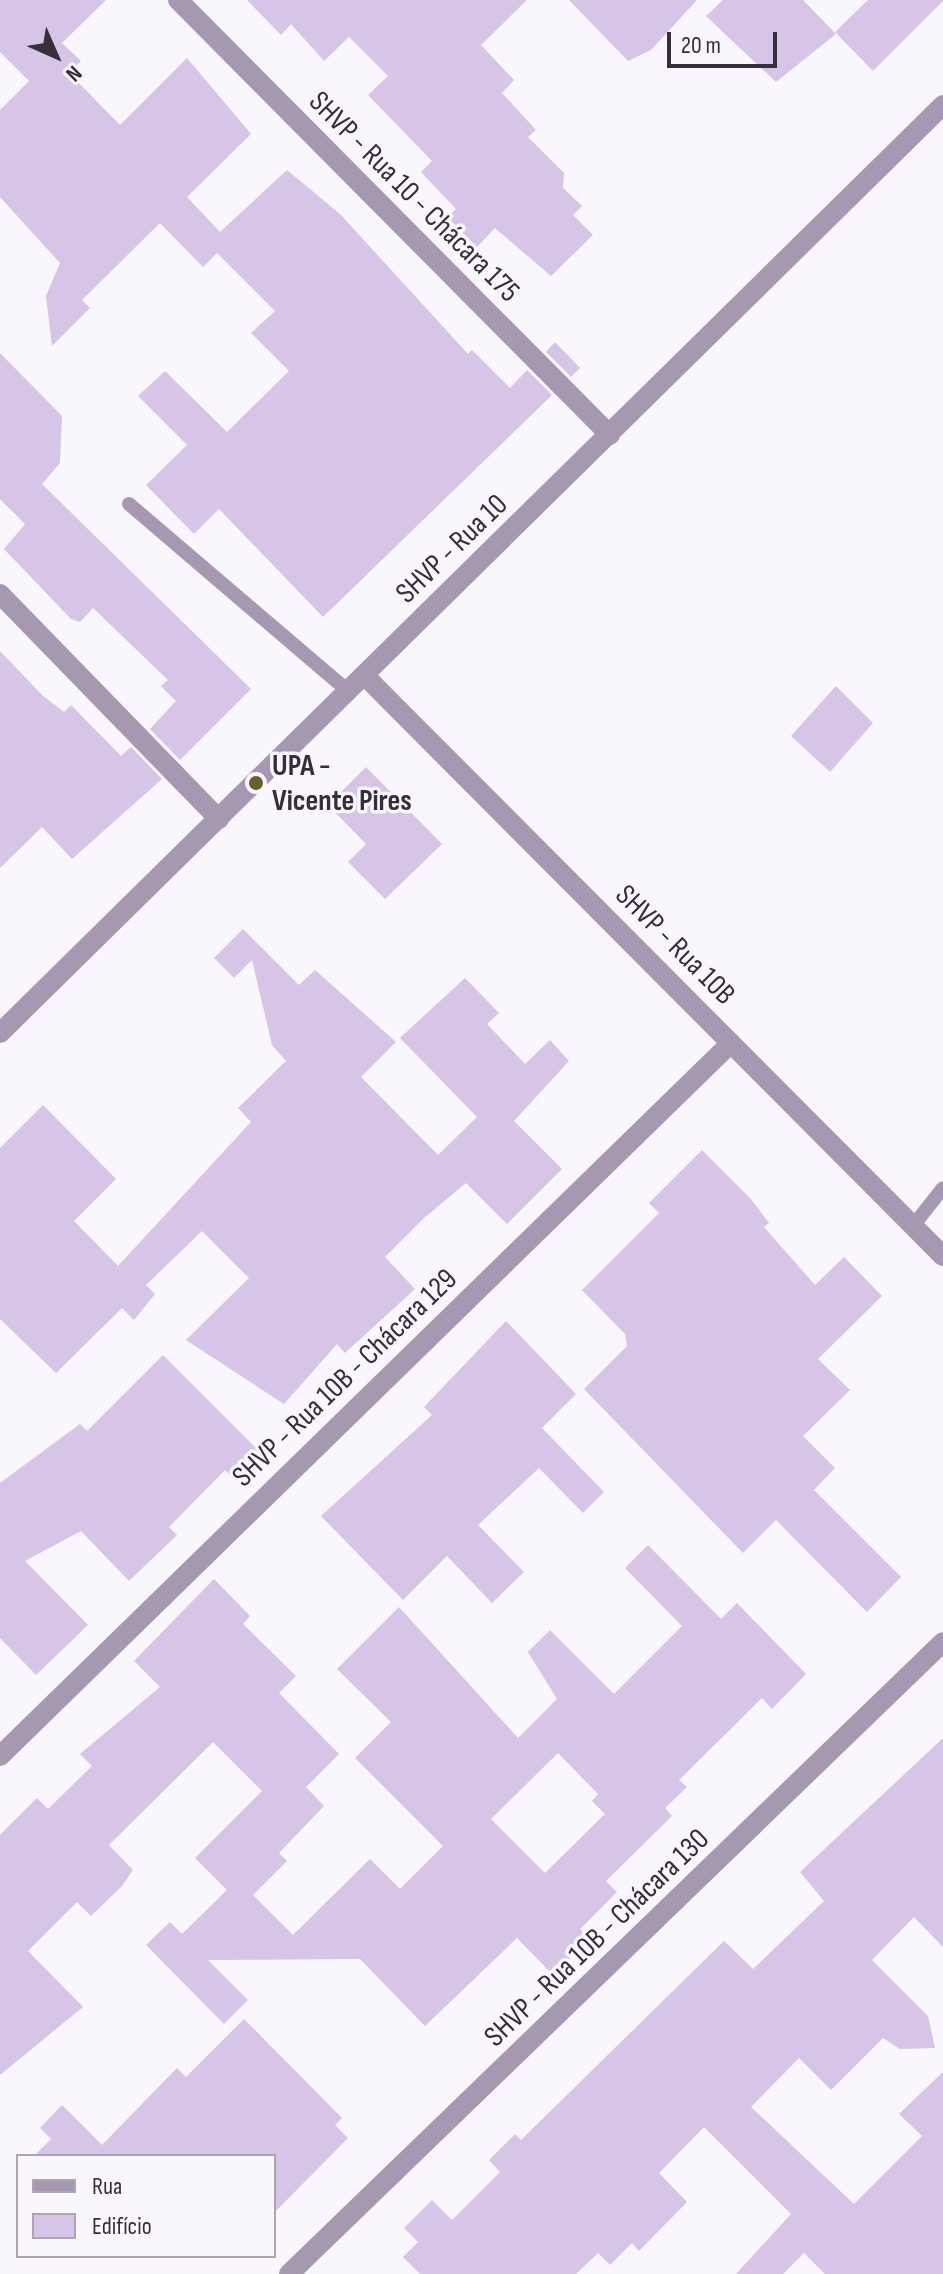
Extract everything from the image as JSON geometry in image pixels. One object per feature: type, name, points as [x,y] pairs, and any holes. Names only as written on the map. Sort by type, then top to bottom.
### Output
[{"type":"street","name":"SHVP - Rua 10 - Chácara 175","points":[[178,0],[610,435]]},
{"type":"street","name":"SHVP - Rua 10","points":[[0,1033],[943,105]]},
{"type":"street","points":[[0,594],[219,819]]},
{"type":"street","name":"SHVP - Rua 10B","points":[[365,676],[943,1256]]},
{"type":"street","name":"SHVP - Rua 10B - Chácara 129","points":[[0,1756],[731,1043]]},
{"type":"street","name":"SHVP - Rua 10B - Chácara 130","points":[[289,2274],[943,1642]]},
{"type":"lane","points":[[129,504],[349,692]]},
{"type":"lane","points":[[913,1226],[943,1188]]},
{"type":"building","points":[[0,0],[106,0],[62,43],[81,61],[69,73],[120,125],[187,58],[251,134],[187,197],[220,232],[287,170],[340,214],[468,354],[472,350],[510,388],[527,370],[552,395],[323,617],[219,509],[194,534],[146,485],[187,445],[138,396],[165,371],[227,432],[289,371],[251,333],[275,311],[217,253],[203,267],[160,223],[82,300],[90,308],[52,346],[46,296],[60,263],[0,197],[0,110],[29,81],[0,52]]},
{"type":"building","points":[[247,0],[527,0],[481,45],[514,80],[502,93],[536,130],[528,137],[564,173],[563,188],[582,206],[573,215],[593,235],[551,276],[495,228],[477,247],[447,217],[456,209],[421,172],[432,161],[368,95],[388,76],[349,37],[324,61],[291,24],[281,35]]},
{"type":"building","points":[[569,0],[697,0],[651,50],[628,61]]},
{"type":"building","points":[[723,0],[803,0],[836,34],[776,82],[706,16]]},
{"type":"building","points":[[868,0],[943,1],[873,71],[835,32]]},
{"type":"building","points":[[555,342],[580,368],[571,377],[546,352]]},
{"type":"building","points":[[0,353],[62,416],[60,463],[42,484],[251,689],[180,760],[150,729],[176,701],[161,686],[168,680],[93,608],[80,622],[71,619],[4,549],[25,524],[0,499]]},
{"type":"building","points":[[0,651],[43,696],[64,712],[71,705],[121,756],[131,747],[162,779],[72,859],[42,827],[0,868]]},
{"type":"building","points":[[836,686],[873,723],[830,772],[791,736]]},
{"type":"building","points":[[366,767],[442,844],[385,899],[348,862],[366,844],[328,805]]},
{"type":"building","points":[[243,929],[299,985],[315,970],[396,1042],[361,1077],[438,1155],[477,1117],[400,1038],[465,978],[499,1013],[487,1024],[525,1064],[550,1040],[569,1061],[514,1121],[562,1169],[507,1224],[466,1183],[424,1218],[385,1257],[415,1289],[345,1353],[337,1344],[284,1404],[186,1340],[249,1278],[202,1231],[146,1285],[155,1294],[134,1320],[122,1308],[56,1373],[0,1319],[0,1148],[43,1105],[116,1179],[74,1221],[118,1266],[251,1122],[238,1108],[286,1061],[272,1045],[252,960],[234,978],[214,958]]},
{"type":"building","points":[[702,1150],[751,1199],[769,1223],[764,1227],[815,1285],[844,1257],[882,1296],[818,1359],[850,1390],[803,1436],[835,1468],[814,1490],[901,1577],[867,1612],[776,1520],[743,1553],[584,1389],[627,1346],[625,1334],[582,1290],[659,1213],[649,1203]]},
{"type":"building","points":[[506,1321],[576,1394],[542,1428],[604,1492],[583,1513],[539,1468],[478,1525],[524,1572],[492,1603],[447,1556],[403,1600],[321,1516],[432,1415],[424,1407]]},
{"type":"building","points":[[163,1355],[264,1456],[237,1482],[225,1470],[169,1527],[177,1535],[129,1581],[81,1531],[25,1561],[88,1625],[36,1675],[0,1638],[0,1483],[80,1424],[87,1431]]},
{"type":"building","points":[[648,1545],[721,1619],[737,1603],[806,1674],[772,1709],[762,1698],[679,1780],[687,1787],[665,1808],[672,1816],[606,1881],[617,1892],[580,1929],[590,1939],[553,1975],[517,1938],[425,2026],[360,1959],[208,1960],[248,2000],[224,2024],[146,1945],[170,1922],[182,1934],[227,1890],[195,1858],[262,1791],[213,1742],[109,1845],[133,1870],[122,1886],[91,1916],[77,1902],[28,1951],[83,2007],[0,2075],[0,1835],[37,1798],[48,1809],[92,1766],[80,1754],[160,1687],[134,1661],[214,1579],[250,1616],[243,1624],[296,1676],[279,1693],[339,1754],[306,1787],[324,1806],[279,1853],[287,1861],[253,1895],[293,1935],[370,1859],[400,1889],[443,1846],[355,1758],[391,1722],[337,1669],[399,1607],[518,1738],[557,1699],[528,1652],[550,1630],[614,1694],[682,1626],[625,1568]],"holes":[[[558,1753],[598,1794],[592,1801],[605,1814],[545,1873],[491,1819]]]},
{"type":"building","points":[[943,1738],[943,1947],[914,1917],[872,1960],[928,2016],[935,2048],[900,2049],[883,2038],[831,2090],[799,2058],[751,2107],[854,2204],[922,2136],[899,2114],[943,2072],[943,2274],[825,2274],[804,2253],[783,2274],[736,2274],[791,2214],[704,2127],[659,2173],[687,2202],[639,2251],[632,2243],[610,2265],[598,2253],[576,2274],[420,2274],[403,2257],[418,2242],[404,2228],[432,2200],[452,2220],[500,2172],[489,2160],[515,2134],[521,2140],[724,1941],[753,1969],[824,1901],[800,1872]]},
{"type":"building","points":[[244,2019],[342,2118],[335,2125],[348,2138],[276,2211],[276,2154],[36,2154],[51,2139],[40,2128],[62,2105],[102,2145],[177,2068],[186,2077]]},
{"type":"place","name":"UPA - Vicente Pires","points":[[256,783]]}]
